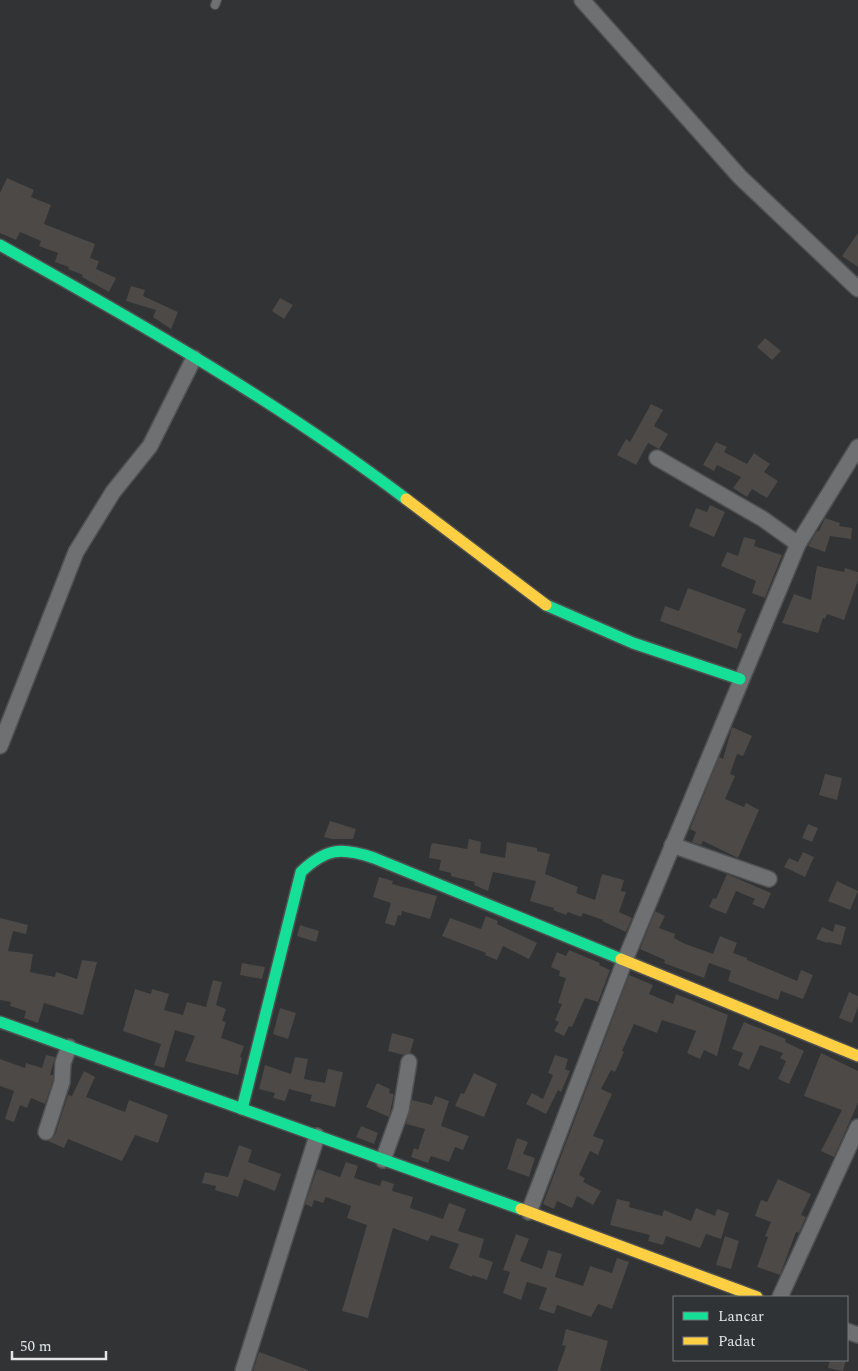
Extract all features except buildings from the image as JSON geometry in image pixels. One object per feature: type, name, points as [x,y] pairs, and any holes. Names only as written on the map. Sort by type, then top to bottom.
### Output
[{"type":"street","points":[[582,0],[740,177],[858,289]]},
{"type":"street","points":[[0,245],[98,298],[330,444],[551,609],[633,644],[740,679]]},
{"type":"street","points":[[0,746],[76,552],[113,492],[150,446],[194,358]]},
{"type":"street","points":[[529,1212],[625,960],[740,679],[798,544],[858,447]]},
{"type":"street","points":[[657,458],[763,519],[798,544]]},
{"type":"street","points":[[672,845],[769,879]]},
{"type":"street","points":[[242,1109],[301,872],[323,852],[342,849],[403,868],[858,1056]]},
{"type":"street","points":[[1,1027],[69,1047],[529,1212],[754,1296]]},
{"type":"street","points":[[46,1132],[62,1082],[63,1063],[69,1047]]},
{"type":"street","points":[[383,1160],[401,1110],[409,1062]]},
{"type":"street","points":[[780,1296],[858,1127]]},
{"type":"street","points":[[243,1371],[317,1136]]},
{"type":"traffic: fast","points":[[0,245],[208,365],[309,430],[406,499]]},
{"type":"traffic: fast","points":[[546,605],[633,643],[740,679]]},
{"type":"traffic: fast","points":[[242,1109],[301,872],[326,854],[343,851],[374,858],[621,959]]},
{"type":"traffic: fast","points":[[0,1022],[521,1209]]},
{"type":"traffic: slow","points":[[406,499],[546,605]]},
{"type":"traffic: slow","points":[[621,959],[858,1056]]},
{"type":"traffic: slow","points":[[521,1209],[754,1296]]}]
